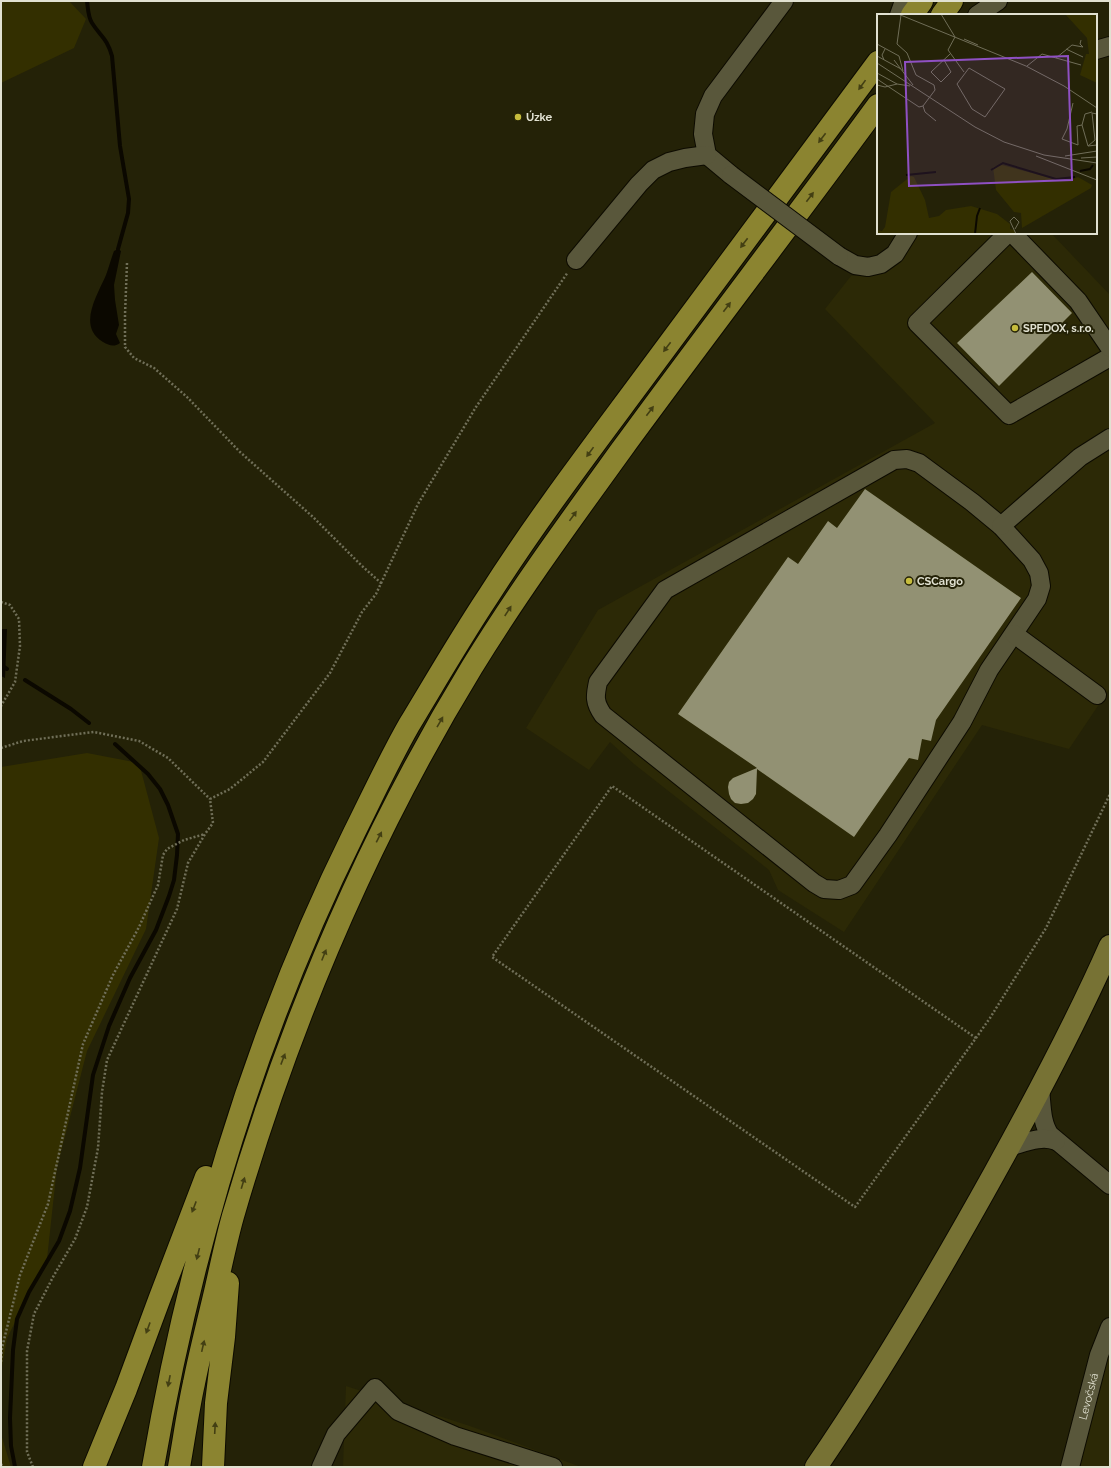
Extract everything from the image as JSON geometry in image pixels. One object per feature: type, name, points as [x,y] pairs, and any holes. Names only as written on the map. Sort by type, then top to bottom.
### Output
[{"type":"highway","points":[[913,14],[922,1]]},
{"type":"highway","points":[[943,14],[952,1]]},
{"type":"highway","points":[[153,1467],[182,1322],[203,1234],[227,1149],[255,1065],[303,942],[336,869],[377,785],[408,728],[489,595],[553,502],[877,63]]},
{"type":"highway","points":[[179,1467],[194,1384],[232,1220],[260,1128],[282,1064],[318,971],[364,866],[398,798],[433,735],[503,618],[550,548],[877,106]]},
{"type":"highway","points":[[97,1460],[126,1389],[158,1300],[205,1178],[227,1149]]},
{"type":"highway","points":[[213,1467],[216,1403],[224,1337],[232,1220]]},
{"type":"highway","points":[[194,1384],[194,1467]]},
{"type":"main road","points":[[816,1467],[844,1426],[924,1299],[1040,1089],[1110,946]]},
{"type":"street","points":[[784,1],[713,96],[705,114],[703,127],[706,155],[839,256],[855,265],[868,267],[881,264],[894,254],[907,234]]},
{"type":"street","points":[[899,14],[904,1]]},
{"type":"street","points":[[978,14],[998,1]]},
{"type":"street","points":[[1097,50],[1110,46]]},
{"type":"street","points":[[576,260],[639,184],[654,170],[669,162],[706,155]]},
{"type":"street","points":[[1007,234],[916,322],[1009,416],[1110,357]]},
{"type":"street","points":[[1013,234],[1078,301],[1110,348]]},
{"type":"street","points":[[1001,526],[1080,457],[1110,438]]},
{"type":"street","points":[[906,459],[919,463],[972,502],[1001,526],[1032,560],[1039,573],[1041,586],[1037,599],[1014,634],[989,670],[962,722],[888,835],[852,885],[839,890],[824,889],[814,883],[603,715],[597,706],[596,695],[598,682],[665,590],[894,460],[906,459]]},
{"type":"street","points":[[1014,634],[1097,695]]},
{"type":"street","points":[[1040,1089],[1045,1126],[1050,1135],[1110,1185]]},
{"type":"street","points":[[1009,1147],[1038,1139],[1050,1139],[1056,1141]]},
{"type":"street","name":"Levočská","points":[[1070,1467],[1099,1355],[1110,1327]]},
{"type":"street","points":[[1099,1355],[1110,1369]]},
{"type":"street","points":[[321,1467],[336,1434],[376,1388],[398,1410],[455,1436],[553,1467]]},
{"type":"path","points":[[210,799],[230,789],[263,762],[330,673],[362,612],[376,594],[418,504],[465,427],[576,260]]},
{"type":"path","points":[[127,263],[125,347],[134,358],[154,368],[186,397],[240,452],[313,517],[381,583]]},
{"type":"path","points":[[1,602],[10,605],[19,619],[20,646],[15,682],[3,699],[1,706]]},
{"type":"path","points":[[1,748],[23,741],[94,732],[139,741],[168,758],[210,799],[213,823],[188,863],[177,909],[107,1060],[102,1092],[98,1148],[88,1207],[75,1239],[53,1276],[34,1314],[28,1351],[27,1452],[33,1467]]},
{"type":"path","points":[[976,1038],[612,786],[492,957],[855,1208],[976,1038],[990,1018],[1046,928],[1110,794]]},
{"type":"path","points":[[1,1362],[2,1348],[20,1275],[48,1204],[83,1044],[113,976],[139,928],[158,885],[163,855],[167,850],[178,843],[205,834]]},
{"type":"shaded area","points":[[1,1],[69,1],[86,19],[74,48],[1,83]]},
{"type":"shaded area","points":[[913,234],[1052,234],[1110,295],[1110,688],[1069,749],[982,725],[844,932],[778,890],[769,870],[634,764],[610,742],[589,770],[526,728],[598,610],[935,423],[825,309],[851,276],[868,276],[884,272]]},
{"type":"shaded area","points":[[118,249],[121,251],[114,285],[119,325],[116,334],[120,343],[112,346],[103,342],[95,335],[91,328],[90,319],[94,301],[106,275],[114,251]]},
{"type":"shaded area","points":[[1,629],[7,629],[5,678],[1,676]]},
{"type":"shaded area","points":[[87,753],[139,763],[159,838],[146,929],[87,1051],[57,1167],[47,1259],[7,1338],[1,1372],[1,767]]},
{"type":"shaded area","points":[[1097,1336],[1110,1353],[1110,1467],[1065,1467]]},
{"type":"shaded area","points":[[346,1386],[470,1426],[581,1467],[343,1467]]},
{"type":"shaded area","points":[[1,1434],[11,1467],[1,1467]]},
{"type":"building","name":"SPEDOX, s.r.o.","points":[[1032,272],[1072,313],[999,386],[957,343]]},
{"type":"building","points":[[865,489],[1021,598],[936,720],[931,741],[922,739],[918,760],[909,758],[854,837],[757,769],[756,794],[753,799],[748,803],[735,803],[729,794],[729,782],[733,778],[757,768],[678,714],[788,557],[798,564],[828,521],[837,528]]},
{"type":"waterway","points":[[87,1],[91,21],[106,41],[112,56],[120,146],[129,199],[128,213],[118,249]]},
{"type":"waterway","points":[[1,665],[7,669]]},
{"type":"waterway","points":[[25,680],[71,709],[89,723]]},
{"type":"waterway","points":[[15,1467],[11,1446],[10,1418],[13,1350],[17,1319],[29,1292],[59,1241],[70,1211],[80,1168],[93,1075],[109,1026],[130,978],[156,930],[174,880],[178,834],[168,805],[160,789],[148,774],[115,744]]},
{"type":"place","name":"Úzke","points":[[518,117]]},
{"type":"place","name":"SPEDOX, s.r.o.","points":[[1015,328]]},
{"type":"place","name":"CSCargo","points":[[909,581]]}]
